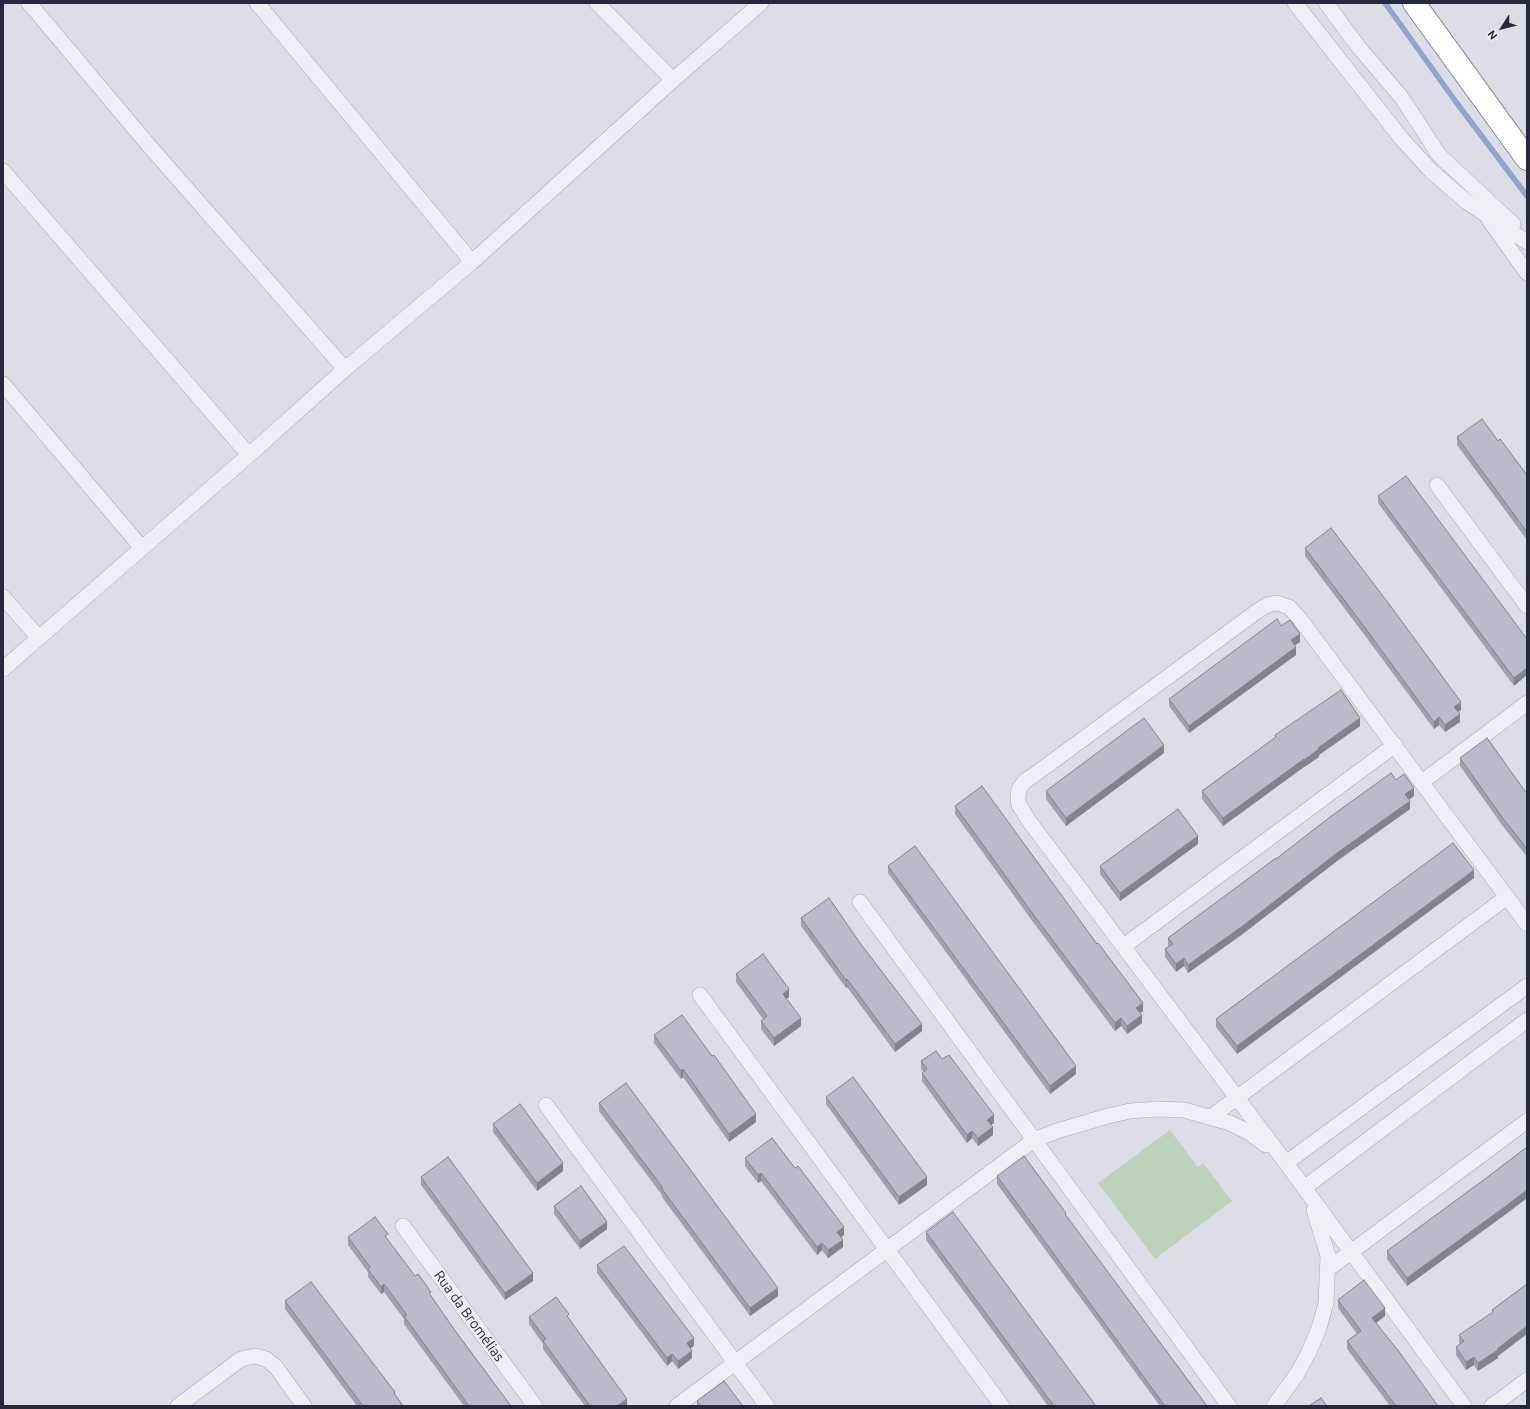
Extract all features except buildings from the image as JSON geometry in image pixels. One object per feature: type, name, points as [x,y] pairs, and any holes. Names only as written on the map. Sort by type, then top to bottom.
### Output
[{"type":"highway","points":[[1414,3],[1527,159]]},
{"type":"street","points":[[29,3],[151,148],[345,369]]},
{"type":"street","points":[[257,3],[472,262]]},
{"type":"street","points":[[596,3],[673,80]]},
{"type":"street","points":[[3,669],[249,455],[345,369],[472,262],[673,80],[761,3]]},
{"type":"street","points":[[1295,3],[1401,138],[1431,171],[1467,202],[1527,242]]},
{"type":"street","points":[[1326,3],[1357,45],[1402,98],[1439,155],[1527,236]]},
{"type":"street","points":[[3,171],[249,455]]},
{"type":"street","points":[[1482,212],[1527,273]]},
{"type":"street","points":[[3,384],[142,548]]},
{"type":"street","points":[[1437,485],[1527,606]]},
{"type":"street","points":[[3,597],[39,638]]},
{"type":"street","points":[[1464,1406],[1286,1163],[1022,811],[1018,799],[1019,789],[1025,781],[1259,610],[1272,603],[1277,603],[1289,608],[1300,619],[1527,924]]},
{"type":"street","points":[[1422,782],[1527,703]]},
{"type":"street","points":[[1124,946],[1395,745]]},
{"type":"street","points":[[1211,1117],[1507,897]]},
{"type":"street","points":[[860,902],[1229,1406]]},
{"type":"street","points":[[1286,1163],[1527,986]]},
{"type":"street","points":[[700,995],[1002,1406]]},
{"type":"street","points":[[1304,1188],[1527,1020]]},
{"type":"street","points":[[546,1105],[767,1406]]},
{"type":"street","points":[[677,1406],[1034,1140],[1057,1131],[1130,1111],[1158,1109],[1184,1110],[1230,1123],[1248,1132],[1266,1145],[1286,1163]]},
{"type":"street","points":[[1328,1270],[1527,1121]]},
{"type":"street","points":[[1274,1406],[1308,1354],[1319,1328],[1326,1303],[1328,1256],[1315,1213],[1304,1188]]},
{"type":"street","name":"Rua da Bromélias","points":[[403,1226],[535,1406]]},
{"type":"street","points":[[178,1406],[241,1359],[255,1356],[266,1359],[276,1367],[304,1406]]},
{"type":"street","points":[[1492,1406],[1527,1380]]},
{"type":"green space","points":[[1170,1130],[1198,1167],[1203,1163],[1232,1201],[1155,1259],[1098,1183]]},
{"type":"waterway","points":[[1385,3],[1456,102],[1527,196]]}]
